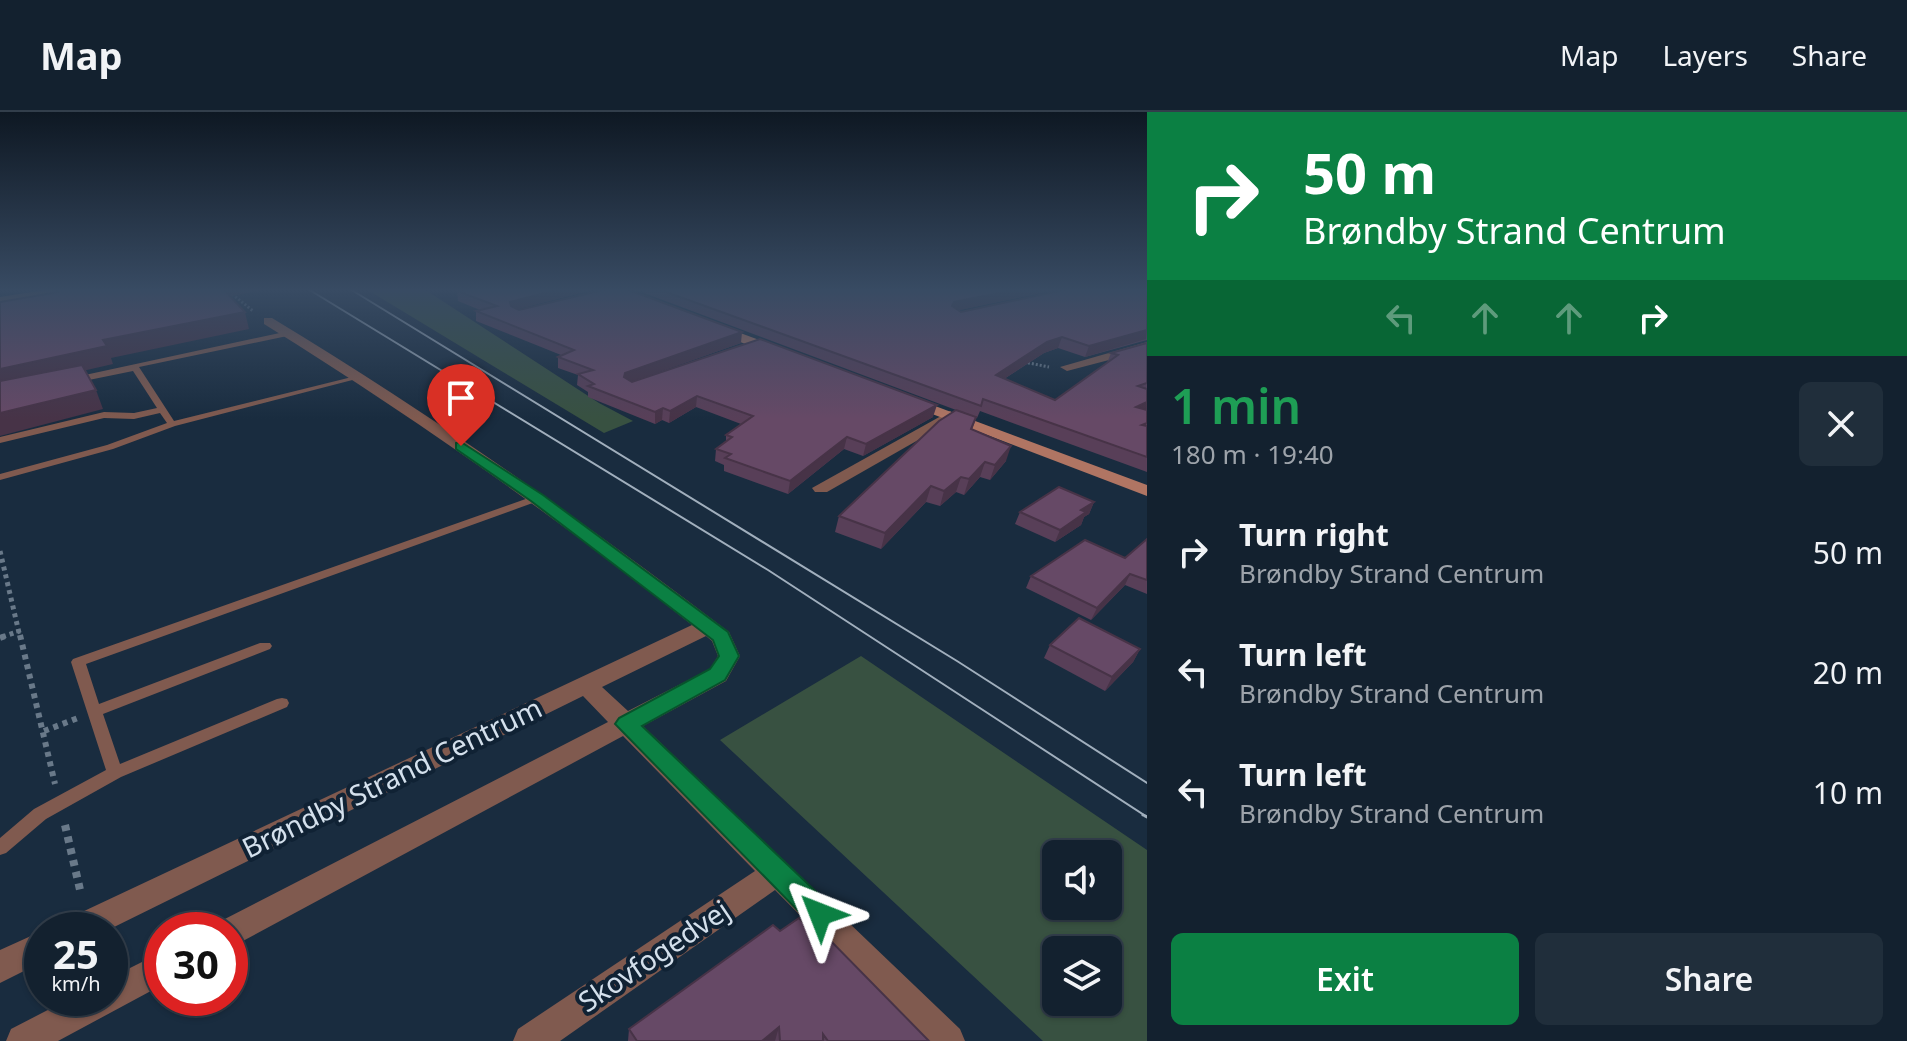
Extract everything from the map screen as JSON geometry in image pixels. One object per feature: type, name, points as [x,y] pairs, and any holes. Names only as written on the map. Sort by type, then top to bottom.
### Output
[{"type":"street","points":[[728,332],[789,355]]},
{"type":"street","points":[[248,923],[718,675],[729,656],[721,637],[708,626],[537,498],[360,377],[289,333]]},
{"type":"street","points":[[731,354],[759,344]]},
{"type":"street","points":[[1067,367],[1147,346]]},
{"type":"street","points":[[891,394],[1147,491]]},
{"type":"street","points":[[821,488],[950,416]]},
{"type":"street","name":"Brøndby Strand Centrum","points":[[113,912],[708,626]]},
{"type":"street","points":[[586,685],[948,1041]]},
{"type":"street","name":"Skovfogedvej","points":[[530,1041],[777,872]]},
{"type":"street","points":[[0,967],[24,955]]},
{"type":"street","points":[[23,1041],[71,1016]]},
{"type":"lane","points":[[60,383],[289,333]]},
{"type":"lane","points":[[135,368],[172,424]]},
{"type":"lane","points":[[0,477],[110,447],[172,424],[360,377]]},
{"type":"lane","points":[[0,440],[104,415],[134,416],[163,410]]},
{"type":"lane","points":[[115,773],[78,662],[537,498]]},
{"type":"lane","points":[[94,712],[265,646]]},
{"type":"lane","points":[[0,848],[40,814],[115,773],[282,703]]},
{"type":"path","points":[[1018,360],[1046,368],[1067,367]]},
{"type":"path","points":[[0,551],[81,894]]},
{"type":"path","points":[[0,638],[20,631]]},
{"type":"path","points":[[44,731],[94,712]]},
{"type":"green space","points":[[438,332],[491,332],[599,403],[633,421],[604,433]]},
{"type":"green space","points":[[861,656],[1147,850],[1147,1041],[1043,1041],[720,740]]},
{"type":"building","points":[[0,332],[142,332],[103,340],[107,346],[0,369]]},
{"type":"building","points":[[530,332],[741,332],[625,373],[624,377],[632,382],[760,339],[937,405],[866,444],[847,437],[790,481],[725,458],[731,454],[716,449],[732,437],[726,435],[753,416],[697,396],[670,411],[663,408],[655,412],[588,386],[594,384],[578,374],[593,370],[558,357],[574,350]]},
{"type":"building","points":[[778,332],[1138,332],[1089,346],[1062,337],[1047,342],[996,375],[1055,400],[1118,355],[1111,353],[1147,343],[1147,383],[1138,386],[1147,389],[1147,402],[1136,407],[1147,410],[1147,423],[1142,425],[1147,426],[1147,457],[983,399],[981,406]]},
{"type":"building","points":[[82,365],[96,390],[0,413],[0,381]]},
{"type":"building","points":[[956,410],[976,417],[971,429],[1011,446],[995,465],[985,462],[969,479],[961,477],[944,491],[931,486],[885,533],[839,516],[939,421]]},
{"type":"building","points":[[1059,487],[1094,502],[1081,510],[1086,512],[1060,530],[1020,512]]},
{"type":"building","points":[[1147,539],[1147,580],[1130,574],[1097,608],[1031,576],[1085,540],[1125,558]]},
{"type":"building","points":[[1079,618],[1140,649],[1112,677],[1050,645]]},
{"type":"building","points":[[799,918],[819,939],[825,935],[929,1041],[828,1041],[823,1034],[823,1041],[780,1041],[779,1027],[762,1041],[637,1041],[629,1029],[773,925],[780,931]]},
{"type":"tram line","points":[[379,332],[768,570],[1147,817]]},
{"type":"tram line","points":[[421,332],[957,661],[1147,783]]},
{"type":"tram line","points":[[1143,815],[1147,817]]},
{"type":"route","points":[[461,446],[537,498],[721,637],[729,656],[718,675],[627,724],[820,914]]}]
